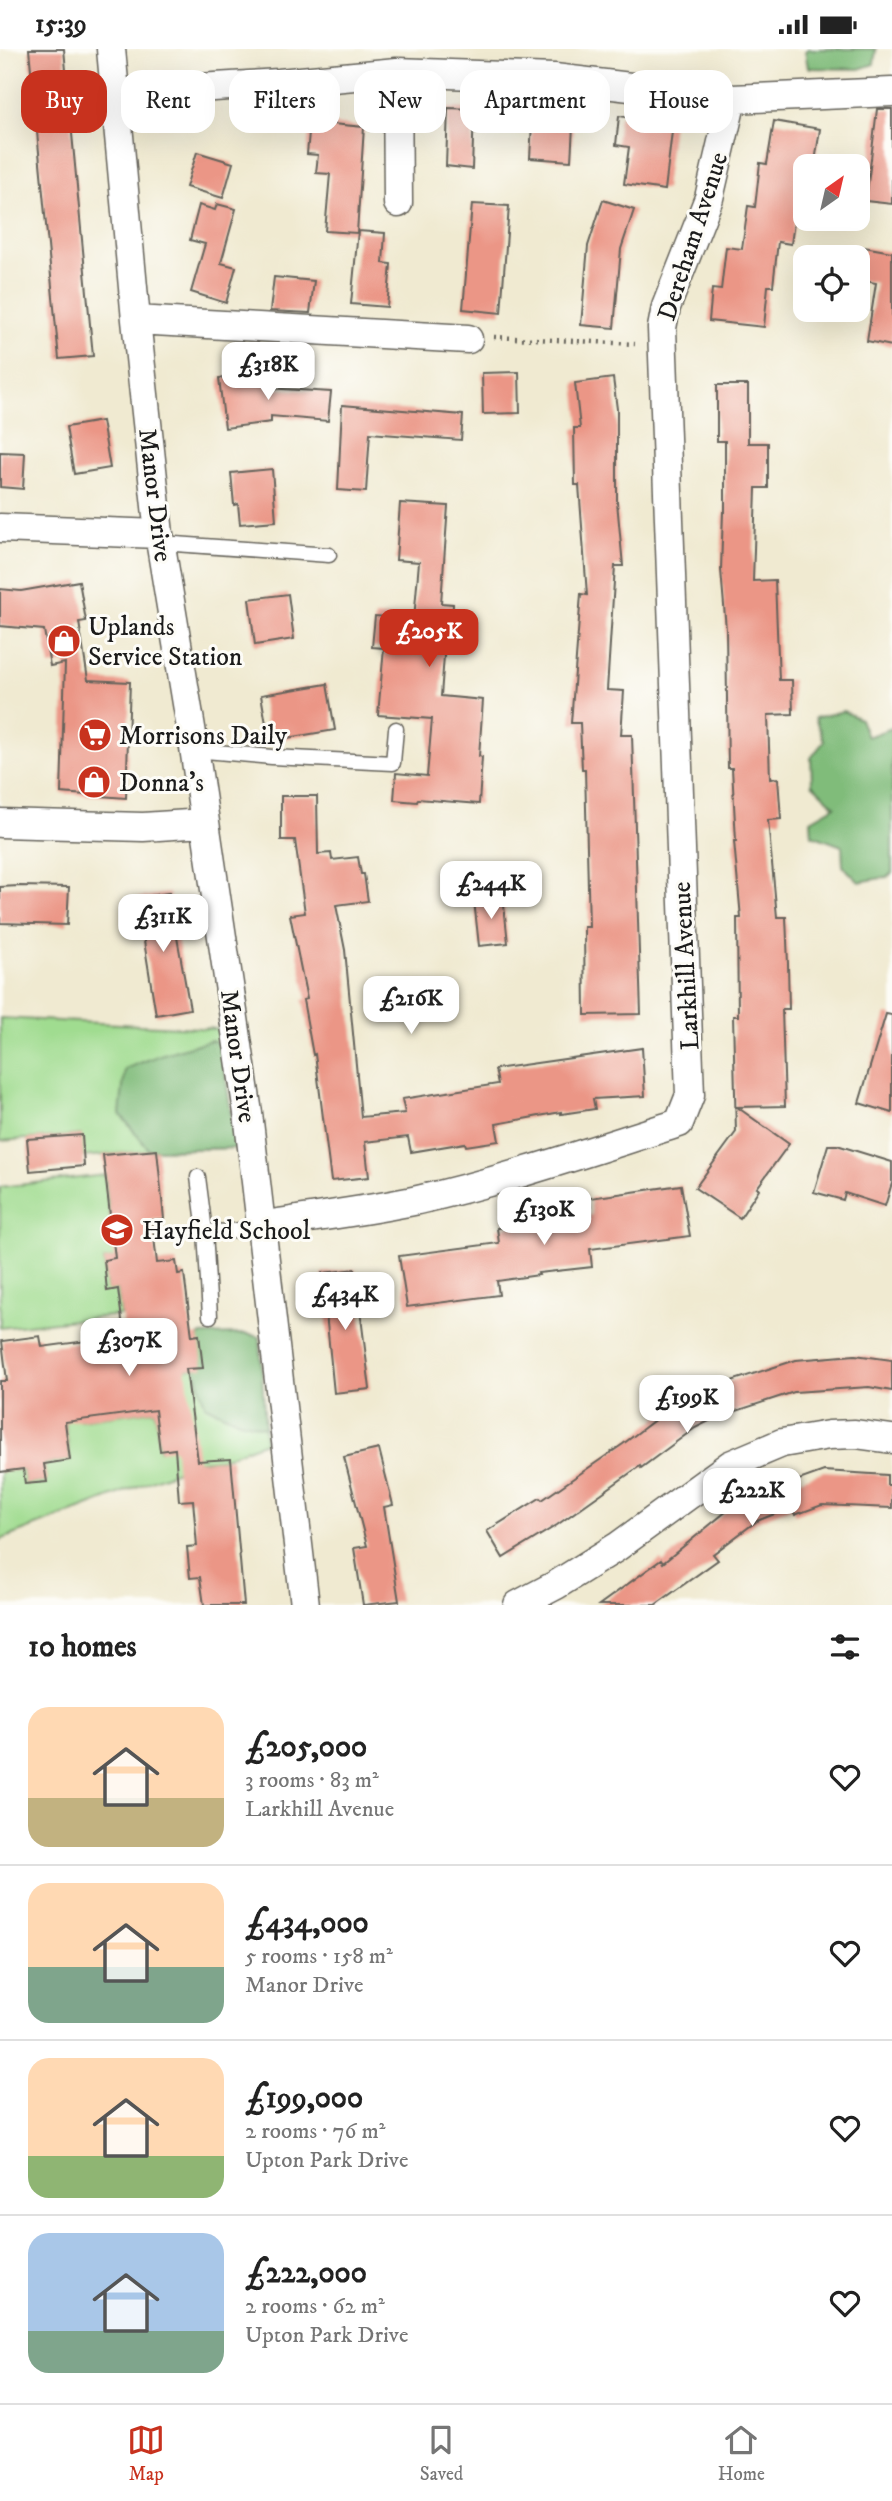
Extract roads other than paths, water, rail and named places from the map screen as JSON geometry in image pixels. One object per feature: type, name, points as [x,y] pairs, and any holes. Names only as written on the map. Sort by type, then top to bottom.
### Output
[{"type":"street","name":"Manor Drive","points":[[111,49],[160,539],[248,1113],[305,1605]]},
{"type":"street","points":[[446,74],[554,78],[624,86]]},
{"type":"street","points":[[115,93],[354,76]]},
{"type":"street","points":[[733,99],[892,92]]},
{"type":"street","points":[[397,133],[398,203]]},
{"type":"street","name":"Dereham Avenue","points":[[662,374],[662,328],[666,307],[709,198],[724,133]]},
{"type":"street","points":[[136,320],[468,339]]},
{"type":"street","name":"Larkhill Avenue","points":[[260,1226],[416,1200],[453,1191],[570,1158],[679,1123],[690,1095],[662,374]]},
{"type":"street","points":[[0,528],[160,539]]},
{"type":"street","points":[[0,823],[143,827],[204,823]]},
{"type":"street","points":[[518,1605],[563,1595],[617,1547],[730,1465],[782,1443],[829,1435],[855,1434],[892,1439]]},
{"type":"lane","points":[[160,539],[329,555]]},
{"type":"lane","points":[[194,750],[393,763],[396,729]]},
{"type":"lane","points":[[198,1177],[205,1231],[209,1315]]},
{"type":"lane","points":[[205,1231],[228,1232],[260,1226]]},
{"type":"place","name":"Uplands Service Station","points":[[64,641]]},
{"type":"place","name":"Morrisons Daily","points":[[95,735]]},
{"type":"place","name":"Donna's","points":[[94,782]]},
{"type":"place","name":"Hayfield School","points":[[117,1230]]}]
